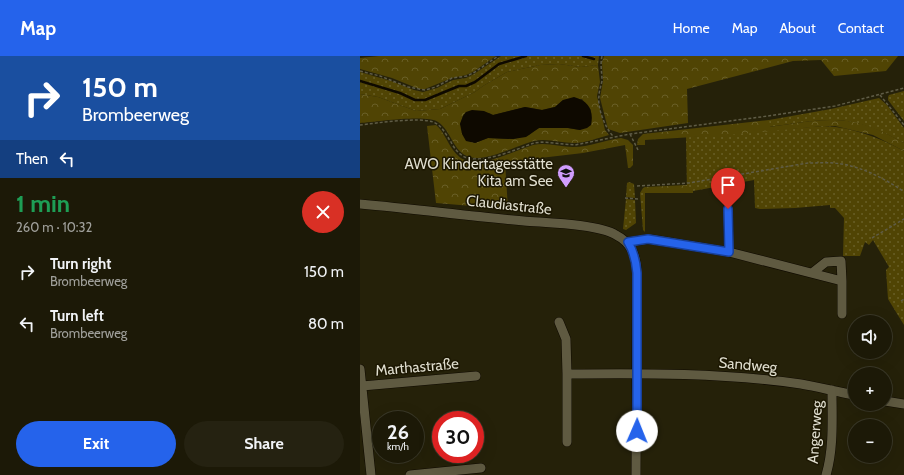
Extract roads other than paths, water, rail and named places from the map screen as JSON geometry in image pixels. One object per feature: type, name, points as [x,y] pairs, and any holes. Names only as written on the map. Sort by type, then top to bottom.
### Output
[{"type":"street","name":"Claudiastraße","points":[[360,204],[595,228],[606,230],[628,242]]},
{"type":"street","points":[[728,209],[729,252]]},
{"type":"street","points":[[636,475],[636,261],[628,242],[648,239],[729,252],[842,280]]},
{"type":"street","points":[[812,273],[826,262],[841,261],[842,314]]},
{"type":"street","points":[[559,322],[566,340],[566,442]]},
{"type":"street","name":"Marthastraße","points":[[360,370],[371,475]]},
{"type":"street","name":"Sandweg","points":[[567,374],[637,373],[713,375],[802,384],[848,393]]},
{"type":"street","name":"Marthastraße","points":[[362,386],[476,376]]},
{"type":"street","name":"Angerweg","points":[[826,475],[832,436],[832,390]]},
{"type":"street","points":[[892,402],[904,404]]},
{"type":"street","points":[[410,475],[481,468]]},
{"type":"waterway","points":[[360,81],[400,93],[415,100],[425,100],[459,86],[466,86],[475,82],[499,64],[526,56]]},
{"type":"waterway","points":[[583,56],[594,59]]},
{"type":"place","name":"AWO Kindertagesstätte Kita am See","points":[[566,188]]}]
